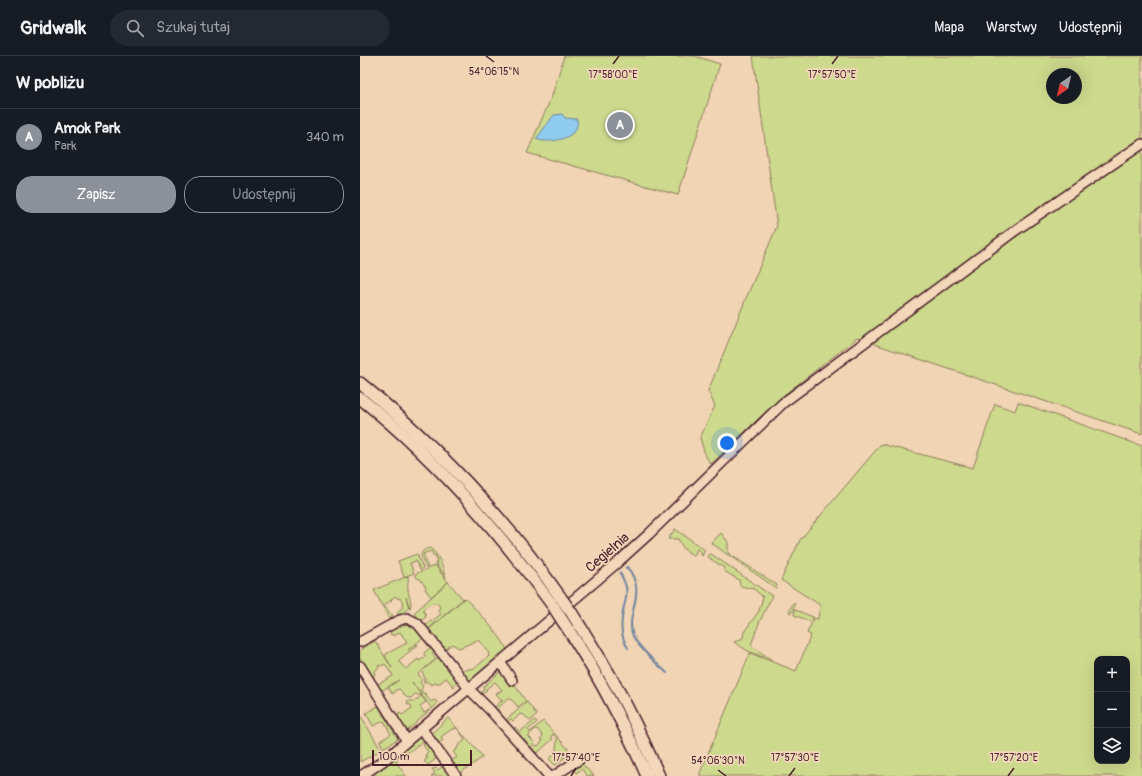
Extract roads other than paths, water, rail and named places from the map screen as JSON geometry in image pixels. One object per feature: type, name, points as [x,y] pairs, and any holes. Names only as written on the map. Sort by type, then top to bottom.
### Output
[{"type":"main road","points":[[360,383],[394,411],[426,441],[483,500],[524,548],[557,602],[600,658],[627,706],[659,776]]},
{"type":"main road","points":[[360,398],[419,449],[474,507],[557,602]]},
{"type":"main road","points":[[567,616],[647,776]]},
{"type":"street","name":"Cegielnia","points":[[361,776],[383,761],[422,729],[617,563],[649,534],[783,403],[863,342],[1016,230],[1142,144]]},
{"type":"street","points":[[360,642],[400,620],[408,618],[417,623],[469,689],[490,710],[549,776]]},
{"type":"street","points":[[500,662],[512,680]]},
{"type":"street","points":[[360,666],[407,741]]},
{"type":"street","points":[[422,729],[456,776]]},
{"type":"street","points":[[554,776],[580,759]]},
{"type":"water","points":[[562,114],[565,118],[577,119],[575,131],[570,135],[556,140],[542,141],[536,139],[554,115]]},
{"type":"waterway","points":[[626,568],[627,567],[633,577],[636,586],[635,603],[631,619],[633,636],[643,650],[667,673]]},
{"type":"waterway","points":[[620,573],[626,589],[622,617],[622,633],[628,648]]},
{"type":"place","name":"Amok Park","points":[[620,125]]}]
